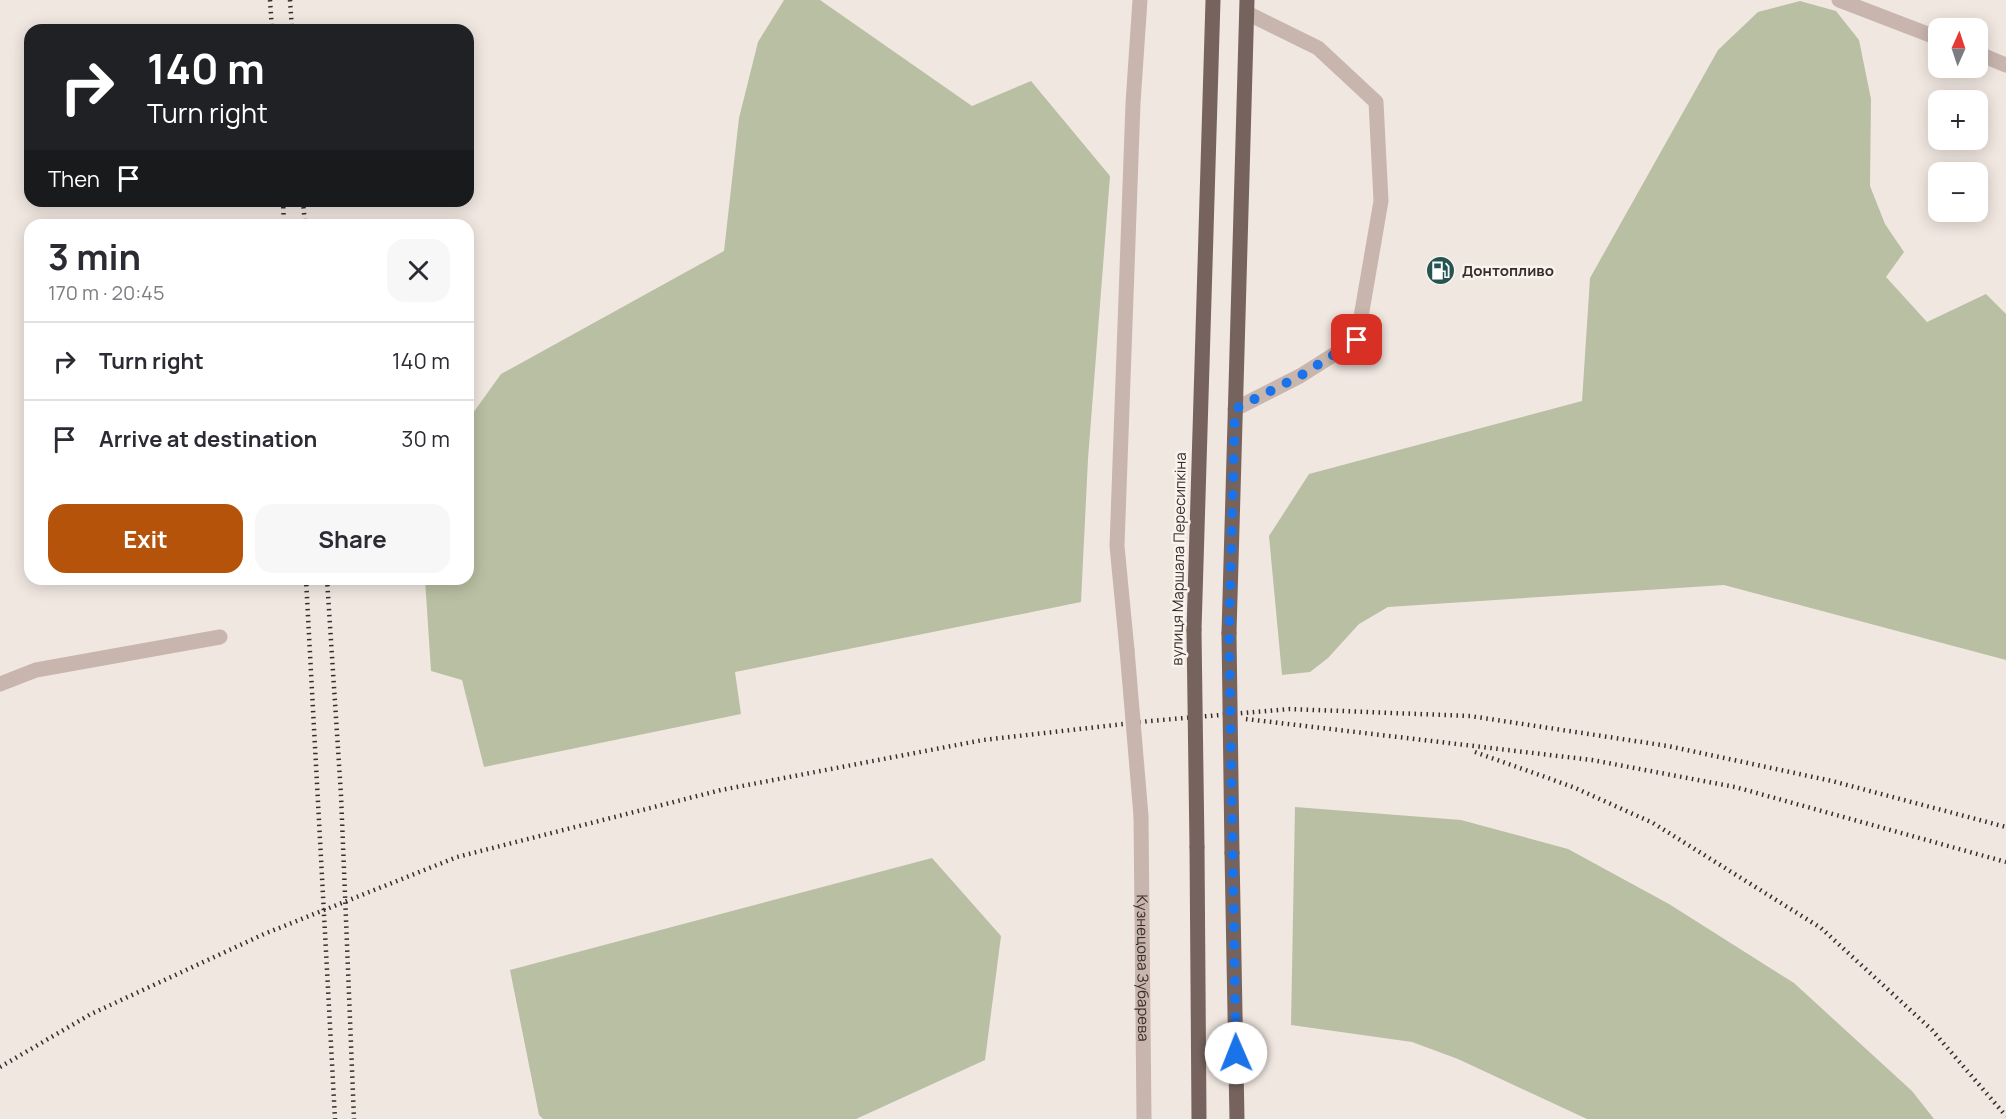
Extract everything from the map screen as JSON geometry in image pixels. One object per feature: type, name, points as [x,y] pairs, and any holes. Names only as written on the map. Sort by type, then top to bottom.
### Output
[{"type":"main road","name":"вулиця Маршала Пересипкіна","points":[[1199,1119],[1194,630],[1213,0]]},
{"type":"main road","points":[[1237,1119],[1229,633],[1247,6]]},
{"type":"street","name":"Кузнецова Зубарева","points":[[1140,0],[1133,103],[1118,546],[1141,816],[1144,1119]]},
{"type":"street","points":[[1839,0],[1928,34]]},
{"type":"street","points":[[1235,409],[1300,376],[1357,340],[1381,201],[1376,102],[1318,48],[1247,6]]},
{"type":"street","points":[[1988,57],[2006,64]]},
{"type":"street","points":[[0,684],[36,670],[220,637]]},
{"type":"green space","points":[[784,0],[820,0],[972,106],[1031,81],[1110,176],[1088,459],[1081,602],[735,672],[741,714],[484,767],[462,680],[431,671],[425,585],[474,585],[474,412],[501,374],[724,251],[739,118],[758,42]]},
{"type":"green space","points":[[1800,1],[1836,11],[1859,40],[1871,99],[1870,186],[1885,224],[1904,252],[1886,277],[1927,322],[1986,294],[2006,314],[2006,660],[1724,585],[1388,607],[1359,624],[1328,658],[1310,672],[1282,675],[1269,536],[1309,474],[1582,401],[1590,278],[1718,50],[1758,12]]},
{"type":"green space","points":[[1295,807],[1461,820],[1568,849],[1669,904],[1794,983],[1912,1091],[1934,1119],[1587,1119],[1458,1059],[1412,1042],[1291,1025]]},
{"type":"green space","points":[[932,858],[1001,936],[985,1060],[856,1119],[543,1119],[539,1115],[510,970]]},
{"type":"railway","points":[[270,0],[272,24]]},
{"type":"railway","points":[[290,0],[292,24]]},
{"type":"railway","points":[[283,207],[284,219]]},
{"type":"railway","points":[[304,207],[304,219]]},
{"type":"railway","points":[[306,585],[335,1119]]},
{"type":"railway","points":[[327,585],[341,795],[354,1119]]},
{"type":"railway","points":[[0,1067],[91,1014],[264,934],[457,857],[721,790],[983,740],[1150,721],[1290,709],[1470,716],[1668,746],[1832,781],[2006,827]]},
{"type":"railway","points":[[1246,719],[1592,760],[1735,787],[2006,862]]},
{"type":"railway","points":[[1475,752],[1573,787],[1653,823],[1821,928],[1932,1030],[2006,1116]]},
{"type":"place","name":"Донтопливо","points":[[1441,271]]},
{"type":"route","points":[[1236,1053],[1229,633],[1235,409],[1300,376],[1357,340]]}]
